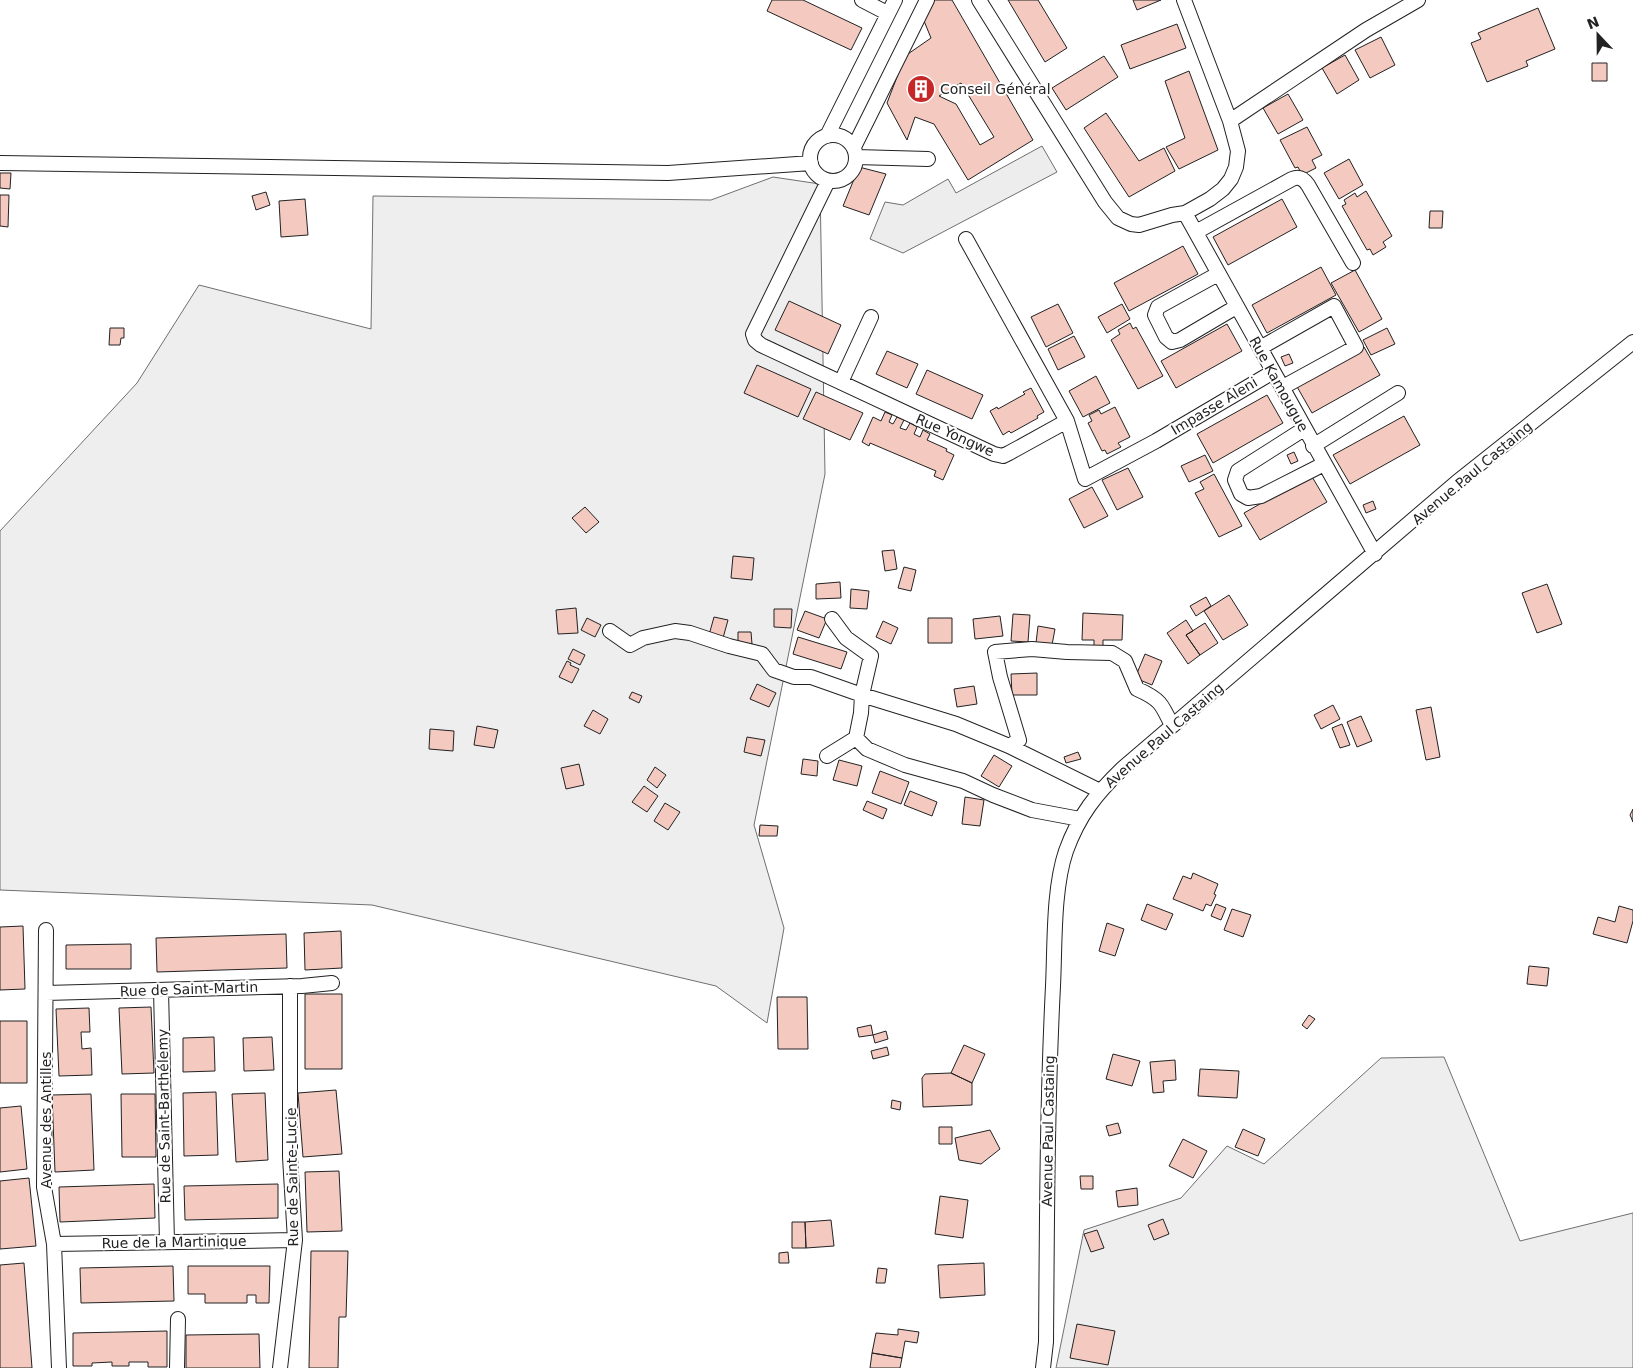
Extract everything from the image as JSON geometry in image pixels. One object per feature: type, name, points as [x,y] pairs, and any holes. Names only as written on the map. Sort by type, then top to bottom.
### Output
[{"type":"street","points":[[862,0],[887,13]]},
{"type":"street","points":[[827,136],[895,0]]},
{"type":"street","points":[[855,152],[849,141],[834,135],[827,136],[819,140],[814,147],[811,154],[811,163],[817,174],[828,181],[842,180],[853,171],[855,152],[927,0]]},
{"type":"street","points":[[979,0],[1112,212],[1124,222],[1139,225],[1185,213],[1210,199],[1223,189],[1231,179],[1236,168],[1238,151],[1230,121],[1184,0]]},
{"type":"street","points":[[1230,121],[1366,30],[1418,0]]},
{"type":"street","points":[[855,152],[928,160]]},
{"type":"street","points":[[0,163],[668,173],[811,163]]},
{"type":"street","points":[[1196,232],[1292,179],[1302,179],[1308,186],[1352,263]]},
{"type":"street","name":"Rue Yongwe","points":[[828,181],[752,334],[755,340],[761,346],[985,450],[1003,456],[1067,421]]},
{"type":"street","name":"Rue Kamougue","points":[[1185,213],[1236,308],[1283,388],[1313,446],[1375,554]]},
{"type":"street","points":[[966,239],[1067,421]]},
{"type":"street","points":[[1218,274],[1158,307],[1155,315],[1166,337],[1172,342],[1180,340],[1236,308]]},
{"type":"street","points":[[1260,348],[1334,306],[1356,347],[1283,388]]},
{"type":"street","points":[[842,382],[871,317]]},
{"type":"street","name":"Avenue Paul Castaing","points":[[1043,1368],[1046,1342],[1048,1068],[1058,879],[1080,819],[1100,791],[1172,726],[1457,482],[1633,342]]},
{"type":"street","name":"Impasse Aleni","points":[[1067,421],[1085,480],[1156,441],[1273,372]]},
{"type":"street","points":[[1313,446],[1398,393]]},
{"type":"street","points":[[1304,429],[1238,470],[1235,480],[1241,494],[1248,498],[1261,496],[1324,464]]},
{"type":"street","points":[[828,756],[856,738],[862,695],[871,656],[846,638],[832,619]]},
{"type":"street","points":[[610,631],[630,645],[643,638],[675,631],[690,633],[762,654],[774,670],[794,677],[812,677],[862,695],[956,724],[1010,746],[1100,791]]},
{"type":"street","points":[[1010,746],[1019,740],[995,652],[1032,650],[1112,653],[1125,661],[1137,689],[1153,696],[1164,706],[1172,726]]},
{"type":"street","points":[[856,738],[867,749],[905,765],[963,781],[1032,810],[1080,819]]},
{"type":"street","name":"Avenue des Antilles","points":[[46,930],[44,1188],[54,1244],[59,1368]]},
{"type":"street","name":"Rue de Saint-Martin","points":[[46,992],[302,986],[332,983]]},
{"type":"street","name":"Rue de Sainte-Lucie","points":[[280,1368],[295,1240],[290,1157],[290,986]]},
{"type":"street","name":"Rue de Saint-Barthélemy","points":[[162,990],[167,1242]]},
{"type":"street","name":"Rue de la Martinique","points":[[54,1244],[295,1240]]},
{"type":"street","points":[[177,1368],[178,1320]]},
{"type":"shaded area","points":[[1042,146],[1057,172],[903,253],[870,239],[885,202],[903,205],[948,179],[956,193]]},
{"type":"shaded area","points":[[773,177],[820,184],[825,474],[754,825],[784,928],[767,1023],[716,986],[372,905],[0,890],[0,531],[137,383],[199,285],[371,329],[373,196],[711,200]]},
{"type":"shaded area","points":[[1444,1057],[1520,1241],[1633,1213],[1633,1368],[1056,1368],[1084,1230],[1181,1198],[1227,1146],[1264,1164],[1381,1058]]},
{"type":"building","points":[[772,0],[803,0],[862,28],[851,50],[767,11]]},
{"type":"building","name":"Conseil Général","points":[[930,0],[952,0],[1033,140],[968,180],[934,124],[915,117],[907,140],[887,103],[905,56],[931,38],[922,16]],"holes":[[[961,83],[994,137],[980,145],[956,104],[939,96]]]},
{"type":"building","points":[[1008,0],[1038,0],[1067,48],[1045,62]]},
{"type":"building","points":[[1133,0],[1161,0],[1137,10]]},
{"type":"building","points":[[1538,8],[1555,49],[1526,61],[1528,66],[1487,82],[1471,43],[1481,39],[1478,33]]},
{"type":"building","points":[[1177,24],[1186,48],[1130,69],[1121,45]]},
{"type":"building","points":[[1381,37],[1395,65],[1370,78],[1355,50]]},
{"type":"building","points":[[1345,55],[1359,80],[1337,94],[1322,68]]},
{"type":"building","points":[[1104,56],[1118,77],[1066,110],[1052,88]]},
{"type":"building","points":[[1592,63],[1607,63],[1607,81],[1592,81]]},
{"type":"building","points":[[1189,71],[1218,150],[1179,169],[1166,147],[1185,138],[1165,81]]},
{"type":"building","points":[[1288,94],[1303,120],[1278,134],[1263,108]]},
{"type":"building","points":[[1106,113],[1139,161],[1164,148],[1175,171],[1129,197],[1084,128]]},
{"type":"building","points":[[1307,127],[1322,155],[1312,160],[1316,168],[1302,175],[1298,167],[1295,168],[1280,140]]},
{"type":"building","points":[[1349,159],[1363,185],[1339,199],[1324,173]]},
{"type":"building","points":[[859,167],[886,174],[869,215],[843,206]]},
{"type":"building","points":[[0,173],[11,173],[10,189],[0,188]]},
{"type":"building","points":[[1366,191],[1392,236],[1383,242],[1386,247],[1373,255],[1370,249],[1367,250],[1342,206],[1346,204],[1344,200],[1355,193],[1357,197]]},
{"type":"building","points":[[266,192],[270,205],[256,210],[252,196]]},
{"type":"building","points":[[0,195],[9,195],[8,227],[0,226]]},
{"type":"building","points":[[305,199],[308,235],[281,237],[279,201]]},
{"type":"building","points":[[1282,199],[1297,227],[1228,265],[1213,237]]},
{"type":"building","points":[[1430,211],[1443,211],[1442,228],[1429,228]]},
{"type":"building","points":[[1183,246],[1198,274],[1129,311],[1114,283]]},
{"type":"building","points":[[1321,267],[1336,295],[1267,333],[1252,305]]},
{"type":"building","points":[[1355,270],[1382,319],[1359,332],[1331,283]]},
{"type":"building","points":[[789,301],[841,325],[828,354],[775,330]]},
{"type":"building","points":[[1058,304],[1073,333],[1046,347],[1031,317]]},
{"type":"building","points":[[1122,304],[1130,319],[1107,333],[1098,317]]},
{"type":"building","points":[[1130,323],[1133,329],[1136,327],[1163,376],[1138,389],[1111,340],[1120,334],[1118,330]]},
{"type":"building","points":[[1227,324],[1242,351],[1176,388],[1161,361]]},
{"type":"building","points":[[110,328],[124,328],[124,338],[121,338],[120,345],[109,345]]},
{"type":"building","points":[[1387,328],[1395,344],[1371,355],[1363,340]]},
{"type":"building","points":[[1074,336],[1085,357],[1058,370],[1048,349]]},
{"type":"building","points":[[1364,347],[1380,375],[1312,413],[1296,385]]},
{"type":"building","points":[[887,351],[918,364],[907,388],[876,374]]},
{"type":"building","points":[[1289,354],[1293,363],[1285,366],[1281,357]]},
{"type":"building","points":[[757,365],[811,389],[798,417],[744,393]]},
{"type":"building","points":[[927,370],[983,395],[972,419],[916,394]]},
{"type":"building","points":[[1096,376],[1110,403],[1083,417],[1069,391]]},
{"type":"building","points":[[1031,388],[1044,412],[1037,416],[1038,418],[1011,433],[1009,431],[1003,435],[990,411],[997,407],[998,409],[1025,394],[1023,392]]},
{"type":"building","points":[[816,392],[863,413],[850,440],[803,419]]},
{"type":"building","points":[[1267,395],[1283,423],[1213,463],[1197,434]]},
{"type":"building","points":[[1115,407],[1130,437],[1118,443],[1121,447],[1107,454],[1105,450],[1102,451],[1088,423],[1092,421],[1089,415],[1099,410],[1101,414]]},
{"type":"building","points":[[885,412],[892,415],[889,422],[893,424],[897,417],[904,420],[900,428],[906,430],[910,423],[917,427],[914,434],[920,437],[923,430],[930,434],[927,440],[947,449],[946,451],[954,455],[943,480],[934,476],[936,471],[870,443],[869,446],[862,442],[873,417],[881,421]]},
{"type":"building","points":[[1404,416],[1420,445],[1350,484],[1333,455]]},
{"type":"building","points":[[1294,452],[1298,461],[1291,464],[1287,455]]},
{"type":"building","points":[[1205,455],[1213,471],[1189,482],[1181,466]]},
{"type":"building","points":[[1128,468],[1143,497],[1117,510],[1102,480]]},
{"type":"building","points":[[1214,474],[1242,526],[1219,537],[1195,493],[1204,489],[1200,482]]},
{"type":"building","points":[[1311,475],[1327,502],[1260,540],[1244,513]]},
{"type":"building","points":[[1092,487],[1108,516],[1084,528],[1069,499]]},
{"type":"building","points":[[1373,501],[1376,509],[1366,513],[1363,505]]},
{"type":"building","points":[[585,507],[599,522],[586,533],[572,518]]},
{"type":"building","points":[[894,550],[897,569],[885,571],[882,551]]},
{"type":"building","points":[[733,556],[754,558],[752,580],[731,578]]},
{"type":"building","points":[[904,567],[916,570],[911,591],[898,588]]},
{"type":"building","points":[[840,582],[841,598],[816,599],[816,584]]},
{"type":"building","points":[[1547,584],[1562,624],[1537,633],[1522,593]]},
{"type":"building","points":[[851,589],[869,591],[867,609],[850,608]]},
{"type":"building","points":[[1229,595],[1248,625],[1223,640],[1204,611]]},
{"type":"building","points":[[1206,597],[1211,606],[1196,616],[1190,606]]},
{"type":"building","points":[[576,608],[578,633],[558,634],[556,610]]},
{"type":"building","points":[[774,609],[792,609],[791,628],[774,627]]},
{"type":"building","points":[[805,611],[827,619],[819,638],[797,630]]},
{"type":"building","points":[[1083,613],[1123,615],[1122,640],[1103,640],[1103,647],[1094,647],[1094,640],[1082,640]]},
{"type":"building","points":[[1013,614],[1030,615],[1028,642],[1011,641]]},
{"type":"building","points":[[1000,616],[1003,636],[975,639],[973,619]]},
{"type":"building","points":[[714,617],[728,620],[723,638],[709,635]]},
{"type":"building","points":[[587,618],[601,625],[595,637],[581,630]]},
{"type":"building","points":[[928,618],[952,618],[952,643],[928,643]]},
{"type":"building","points":[[1186,620],[1193,631],[1186,635],[1200,655],[1188,664],[1167,633]]},
{"type":"building","points":[[883,621],[898,628],[891,644],[876,637]]},
{"type":"building","points":[[1205,623],[1218,643],[1200,655],[1186,635]]},
{"type":"building","points":[[1038,626],[1055,629],[1052,645],[1036,643]]},
{"type":"building","points":[[738,632],[751,632],[752,644],[738,644]]},
{"type":"building","points":[[798,637],[847,652],[841,669],[793,654]]},
{"type":"building","points":[[573,649],[585,655],[580,665],[568,659]]},
{"type":"building","points":[[1145,654],[1162,661],[1152,685],[1135,678]]},
{"type":"building","points":[[567,661],[571,663],[570,665],[579,669],[572,683],[559,677]]},
{"type":"building","points":[[1037,673],[1037,695],[1012,695],[1011,674]]},
{"type":"building","points":[[757,684],[776,693],[769,707],[750,699]]},
{"type":"building","points":[[974,686],[977,704],[957,707],[954,689]]},
{"type":"building","points":[[632,692],[642,696],[639,703],[629,698]]},
{"type":"building","points":[[1333,705],[1340,719],[1321,729],[1314,715]]},
{"type":"building","points":[[1431,707],[1440,757],[1426,760],[1416,710]]},
{"type":"building","points":[[593,710],[608,719],[600,734],[584,726]]},
{"type":"building","points":[[1361,716],[1372,741],[1357,747],[1347,722]]},
{"type":"building","points":[[1342,724],[1350,745],[1340,748],[1332,728]]},
{"type":"building","points":[[477,726],[498,730],[494,748],[474,745]]},
{"type":"building","points":[[430,729],[454,731],[453,751],[429,749]]},
{"type":"building","points":[[747,737],[765,740],[761,756],[744,752]]},
{"type":"building","points":[[1078,752],[1081,759],[1066,763],[1064,757]]},
{"type":"building","points":[[994,755],[1012,766],[999,787],[981,776]]},
{"type":"building","points":[[803,759],[818,761],[817,776],[801,774]]},
{"type":"building","points":[[839,760],[862,766],[857,786],[833,780]]},
{"type":"building","points":[[579,764],[584,785],[566,789],[561,768]]},
{"type":"building","points":[[655,767],[666,775],[657,788],[647,780]]},
{"type":"building","points":[[880,771],[909,782],[901,804],[872,793]]},
{"type":"building","points":[[644,786],[658,796],[647,812],[632,802]]},
{"type":"building","points":[[910,791],[937,802],[932,816],[904,805]]},
{"type":"building","points":[[965,797],[984,800],[980,826],[962,824]]},
{"type":"building","points":[[867,801],[887,809],[883,819],[863,810]]},
{"type":"building","points":[[665,803],[680,812],[668,830],[654,821]]},
{"type":"building","points":[[1633,809],[1633,822],[1630,815]]},
{"type":"building","points":[[760,825],[778,826],[777,836],[759,836]]},
{"type":"building","points":[[1193,873],[1218,884],[1211,906],[1206,904],[1203,911],[1173,899],[1183,876],[1191,879]]},
{"type":"building","points":[[1147,904],[1173,914],[1166,930],[1141,920]]},
{"type":"building","points":[[1216,904],[1226,908],[1221,920],[1211,916]]},
{"type":"building","points":[[1619,906],[1633,910],[1633,921],[1627,943],[1593,934],[1598,917],[1615,922]]},
{"type":"building","points":[[1232,909],[1251,915],[1243,937],[1224,930]]},
{"type":"building","points":[[1107,923],[1124,929],[1115,956],[1099,951]]},
{"type":"building","points":[[23,926],[25,989],[0,990],[0,927]]},
{"type":"building","points":[[341,931],[342,968],[305,970],[304,933]]},
{"type":"building","points":[[286,934],[287,968],[157,972],[156,938]]},
{"type":"building","points":[[131,944],[131,969],[66,969],[66,945]]},
{"type":"building","points":[[1529,966],[1549,968],[1547,986],[1527,984]]},
{"type":"building","points":[[305,994],[342,994],[342,1069],[305,1069]]},
{"type":"building","points":[[777,997],[807,997],[808,1049],[778,1049]]},
{"type":"building","points":[[151,1007],[154,1073],[122,1074],[119,1008]]},
{"type":"building","points":[[89,1008],[90,1032],[81,1032],[82,1049],[91,1048],[92,1075],[59,1076],[56,1009]]},
{"type":"building","points":[[1309,1015],[1315,1019],[1307,1029],[1302,1025]]},
{"type":"building","points":[[0,1021],[27,1021],[27,1083],[0,1083]]},
{"type":"building","points":[[871,1025],[873,1035],[859,1037],[857,1028]]},
{"type":"building","points":[[886,1031],[888,1039],[875,1043],[873,1035]]},
{"type":"building","points":[[214,1037],[215,1071],[183,1072],[183,1038]]},
{"type":"building","points":[[272,1037],[274,1070],[244,1071],[243,1038]]},
{"type":"building","points":[[964,1045],[985,1054],[972,1083],[951,1073]]},
{"type":"building","points":[[887,1047],[889,1055],[873,1059],[871,1051]]},
{"type":"building","points":[[1113,1054],[1140,1061],[1132,1086],[1106,1079]]},
{"type":"building","points":[[1175,1060],[1176,1080],[1163,1081],[1164,1092],[1153,1093],[1150,1062]]},
{"type":"building","points":[[1200,1069],[1239,1071],[1237,1098],[1198,1096]]},
{"type":"building","points":[[951,1073],[972,1083],[972,1105],[923,1107],[922,1078],[925,1074]]},
{"type":"building","points":[[336,1090],[342,1154],[303,1157],[298,1093]]},
{"type":"building","points":[[216,1092],[218,1155],[184,1156],[183,1093]]},
{"type":"building","points":[[265,1093],[268,1160],[236,1162],[232,1094]]},
{"type":"building","points":[[91,1094],[94,1170],[55,1172],[52,1095]]},
{"type":"building","points":[[121,1094],[155,1094],[156,1157],[122,1157]]},
{"type":"building","points":[[892,1100],[901,1102],[900,1110],[891,1108]]},
{"type":"building","points":[[21,1106],[27,1169],[0,1172],[0,1108]]},
{"type":"building","points":[[1118,1123],[1121,1133],[1109,1136],[1106,1126]]},
{"type":"building","points":[[939,1127],[952,1127],[952,1144],[939,1144]]},
{"type":"building","points":[[1243,1129],[1265,1139],[1258,1156],[1235,1147]]},
{"type":"building","points":[[990,1130],[1000,1149],[981,1164],[959,1160],[955,1138]]},
{"type":"building","points":[[1183,1139],[1207,1151],[1193,1178],[1169,1166]]},
{"type":"building","points":[[339,1171],[342,1231],[307,1232],[305,1172]]},
{"type":"building","points":[[1080,1176],[1093,1176],[1093,1189],[1081,1189]]},
{"type":"building","points":[[29,1178],[36,1246],[0,1249],[0,1181]]},
{"type":"building","points":[[154,1184],[155,1218],[60,1222],[59,1187]]},
{"type":"building","points":[[278,1184],[278,1218],[185,1220],[184,1186]]},
{"type":"building","points":[[1137,1188],[1138,1205],[1118,1207],[1116,1191]]},
{"type":"building","points":[[940,1196],[968,1200],[963,1238],[935,1234]]},
{"type":"building","points":[[1163,1219],[1169,1234],[1154,1240],[1148,1225]]},
{"type":"building","points":[[831,1220],[834,1246],[806,1248],[805,1222]]},
{"type":"building","points":[[792,1222],[805,1222],[806,1248],[792,1248]]},
{"type":"building","points":[[1097,1230],[1104,1248],[1091,1252],[1084,1234]]},
{"type":"building","points":[[311,1251],[348,1251],[346,1317],[339,1317],[338,1368],[309,1368]]},
{"type":"building","points":[[788,1252],[789,1263],[779,1263],[779,1253]]},
{"type":"building","points":[[24,1263],[32,1368],[0,1368],[0,1265]]},
{"type":"building","points":[[984,1263],[985,1295],[940,1298],[938,1265]]},
{"type":"building","points":[[173,1266],[174,1301],[81,1303],[80,1268]]},
{"type":"building","points":[[188,1266],[270,1266],[269,1303],[256,1303],[256,1295],[247,1295],[247,1303],[205,1303],[205,1294],[188,1294]]},
{"type":"building","points":[[878,1268],[887,1269],[885,1283],[876,1283]]},
{"type":"building","points":[[1077,1324],[1115,1331],[1108,1365],[1070,1358]]},
{"type":"building","points":[[898,1329],[919,1332],[917,1343],[905,1341],[902,1358],[872,1353],[876,1333],[898,1335]]},
{"type":"building","points":[[167,1331],[167,1367],[148,1367],[148,1362],[129,1362],[129,1366],[112,1366],[112,1362],[92,1363],[92,1366],[73,1366],[73,1333]]},
{"type":"building","points":[[259,1334],[260,1368],[186,1368],[186,1335]]},
{"type":"building","points":[[872,1353],[902,1358],[900,1368],[870,1368]]},
{"type":"place","name":"Conseil Général","points":[[921,89]]}]
